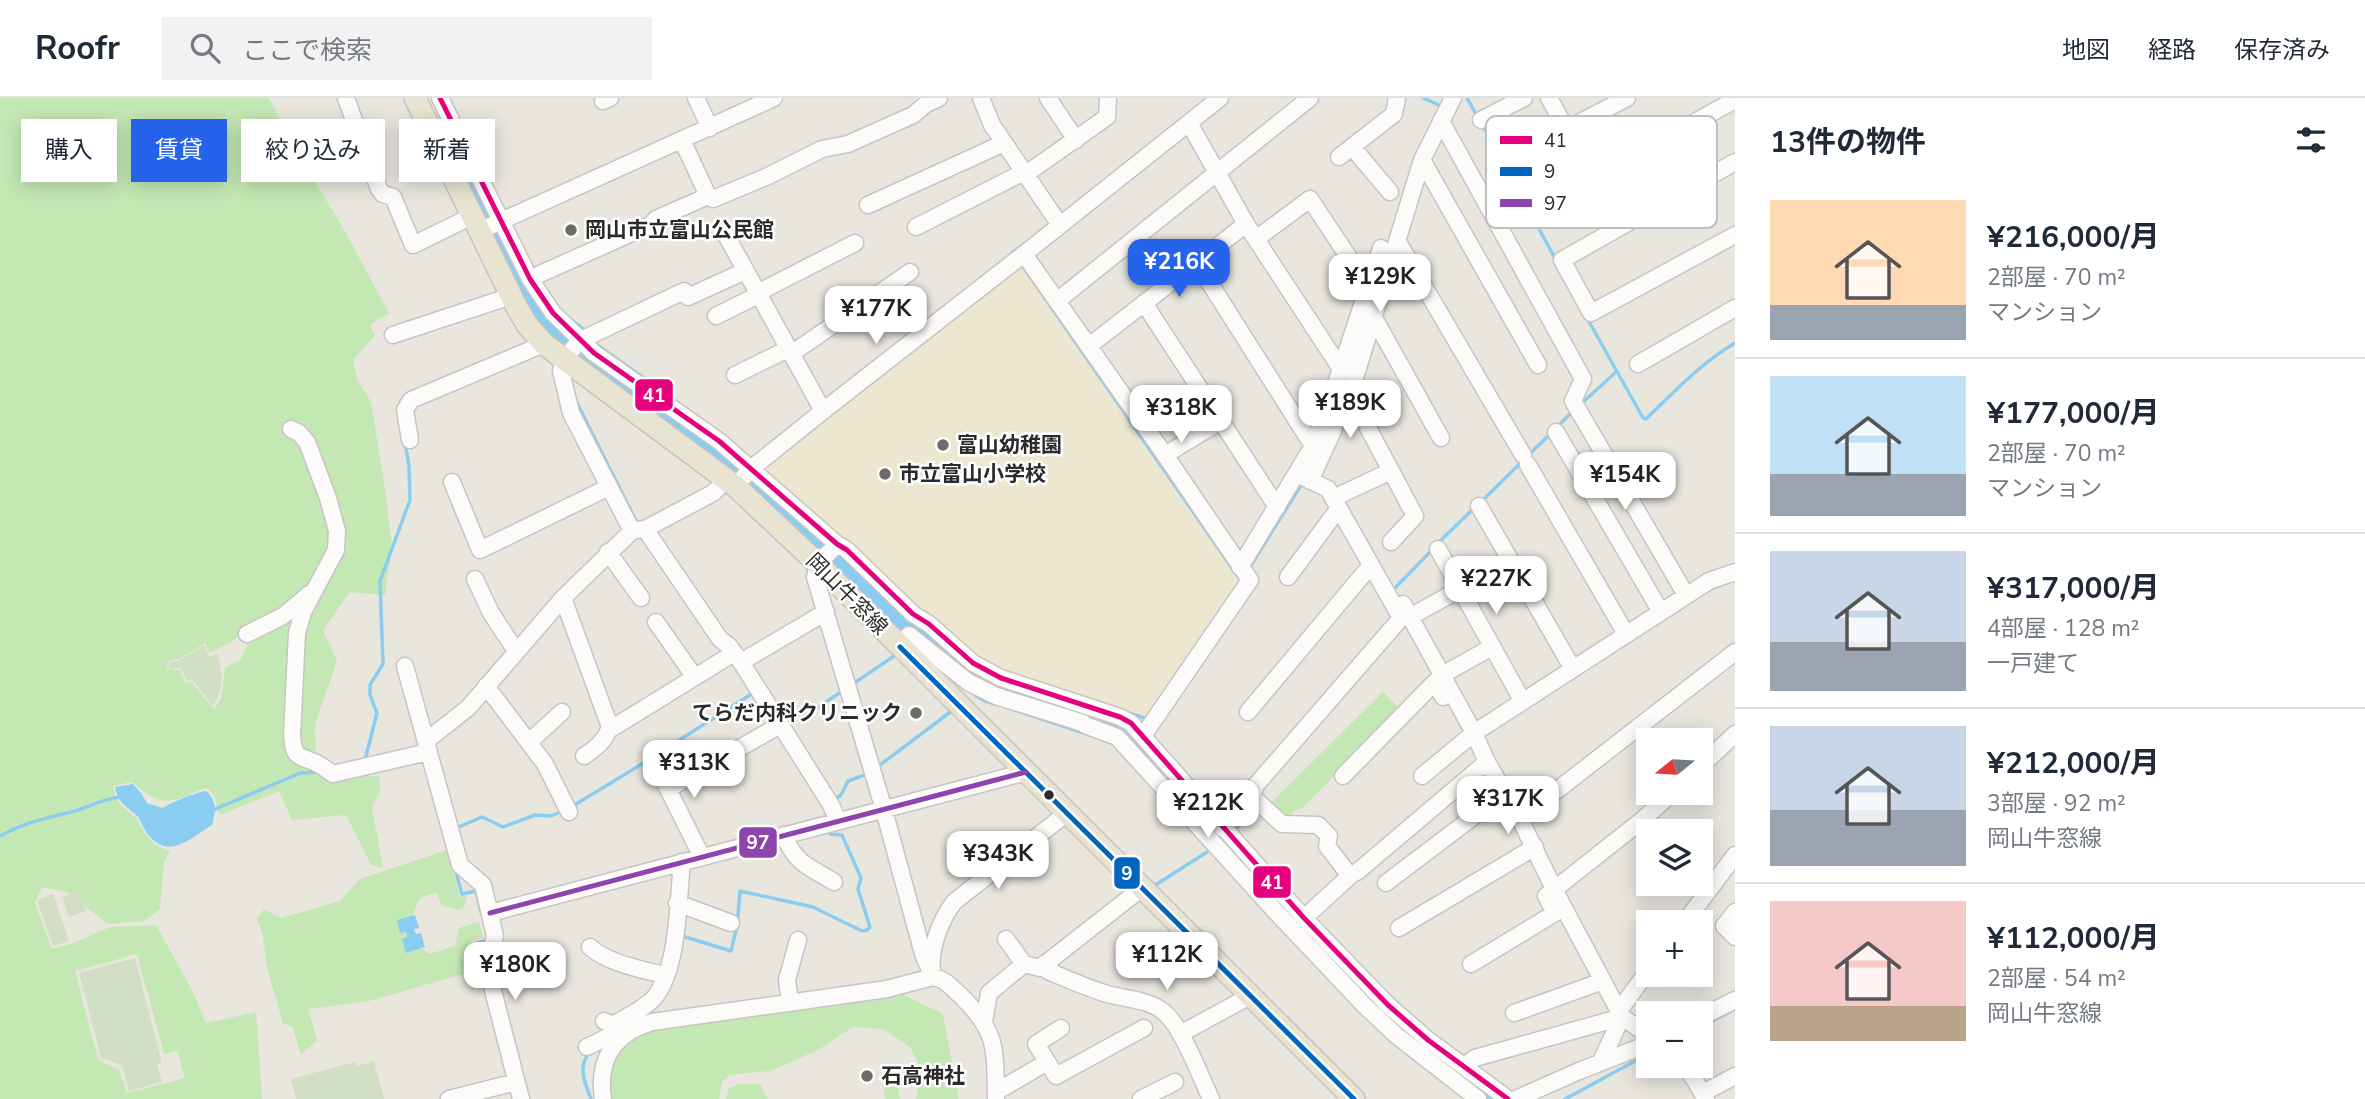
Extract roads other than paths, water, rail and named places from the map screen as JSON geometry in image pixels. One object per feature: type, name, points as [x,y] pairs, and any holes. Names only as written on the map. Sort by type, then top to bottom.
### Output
[{"type":"main road","name":"岡山牛窓線","points":[[415,98],[493,223],[511,296],[528,326],[544,344],[578,345],[731,483],[828,554],[898,646],[1354,1099]]},
{"type":"street","points":[[346,98],[379,189],[383,194],[393,197],[413,245],[493,223],[710,128],[768,99]]},
{"type":"street","points":[[440,98],[493,223],[541,297],[578,345],[719,441],[752,468],[828,554]]},
{"type":"street","points":[[696,98],[710,128]]},
{"type":"street","points":[[540,274],[708,197],[713,199],[822,149],[848,144],[913,115],[939,98]]},
{"type":"street","points":[[981,98],[1000,145],[1060,225]]},
{"type":"street","points":[[1048,98],[1076,140]]},
{"type":"street","points":[[916,227],[1022,174],[1076,140],[1107,117],[1108,98]]},
{"type":"street","points":[[291,429],[307,442],[337,531],[336,550],[303,612],[297,633],[292,735],[294,750],[299,758],[315,762],[333,774],[427,746],[468,708],[563,598],[608,552],[639,530],[713,493],[752,468],[1220,98]]},
{"type":"street","points":[[1057,301],[1310,98]]},
{"type":"street","points":[[1339,158],[1394,114],[1398,98]]},
{"type":"street","points":[[1244,572],[1277,507],[1307,477],[1333,431],[1368,316],[1398,242],[1422,160],[1453,98]]},
{"type":"street","points":[[1490,116],[1524,98]]},
{"type":"street","points":[[1549,98],[1559,116]]},
{"type":"street","points":[[1593,116],[1627,98]]},
{"type":"street","points":[[1707,116],[1735,100]]},
{"type":"street","points":[[1481,121],[1486,118]]},
{"type":"street","points":[[1441,121],[1486,202]]},
{"type":"street","points":[[1189,123],[1246,224],[1341,369],[1344,389],[1415,516],[1391,542]]},
{"type":"street","points":[[682,140],[708,197]]},
{"type":"street","points":[[868,205],[1000,145]]},
{"type":"street","points":[[1352,147],[1390,192]]},
{"type":"street","points":[[1422,160],[1538,365]]},
{"type":"street","points":[[1717,173],[1735,163]]},
{"type":"street","points":[[1256,239],[1310,199],[1369,288]]},
{"type":"street","points":[[1089,346],[1246,224]]},
{"type":"street","points":[[1500,228],[1584,379],[1573,401],[1686,595]]},
{"type":"street","points":[[1619,228],[1562,260],[1591,313],[1735,235]]},
{"type":"street","points":[[726,235],[823,411]]},
{"type":"street","points":[[1398,242],[1626,634]]},
{"type":"street","points":[[716,316],[855,243]]},
{"type":"street","points":[[1341,369],[1368,316],[1369,288],[1381,248]]},
{"type":"street","points":[[1024,254],[1166,455],[1250,580],[1143,736]]},
{"type":"street","points":[[1197,262],[1313,446]]},
{"type":"street","points":[[745,271],[688,297],[684,291],[578,345],[561,370],[571,413],[609,487],[734,656],[830,804],[838,821]]},
{"type":"street","points":[[735,375],[790,352],[910,272]]},
{"type":"street","points":[[393,335],[511,296]]},
{"type":"street","points":[[1144,303],[1277,507]]},
{"type":"street","points":[[1638,364],[1735,308]]},
{"type":"street","points":[[1368,316],[1441,438]]},
{"type":"street","points":[[410,440],[405,410],[411,400],[544,344]]},
{"type":"street","points":[[1307,477],[1313,446],[1344,389]]},
{"type":"street","points":[[1166,455],[1221,421]]},
{"type":"street","points":[[1556,432],[1661,612]]},
{"type":"street","points":[[1288,576],[1341,501],[1391,471]]},
{"type":"street","points":[[1222,828],[1251,799],[1256,785],[1401,618],[1371,565],[1341,501],[1337,485],[1329,479],[1307,477]]},
{"type":"street","points":[[452,482],[480,550],[609,487]]},
{"type":"street","points":[[1341,501],[1410,617],[1485,764],[1520,819],[1532,849],[1555,887],[1619,1018],[1636,1028]]},
{"type":"street","points":[[1479,506],[1573,669]]},
{"type":"street","points":[[1438,549],[1522,700]]},
{"type":"street","points":[[933,977],[923,954],[884,810],[815,577],[828,554],[847,550],[913,614],[929,624],[973,663],[1001,678],[1131,723],[1304,918],[1388,1004],[1428,1040],[1507,1099]]},
{"type":"street","points":[[608,552],[642,598]]},
{"type":"street","points":[[1248,712],[1371,565]]},
{"type":"street","points":[[1422,776],[1522,700],[1709,581],[1735,572]]},
{"type":"street","points":[[475,579],[516,651]]},
{"type":"street","points":[[247,635],[283,616],[316,589]]},
{"type":"street","points":[[1410,617],[1460,589]]},
{"type":"street","points":[[563,598],[610,727],[607,737],[584,757]]},
{"type":"street","points":[[610,727],[694,676],[826,612]]},
{"type":"street","points":[[656,622],[694,676]]},
{"type":"street","points":[[898,646],[909,635],[977,687],[1117,737],[1277,914],[1365,1006],[1397,1036],[1476,1098]]},
{"type":"street","points":[[1441,675],[1492,647]]},
{"type":"street","points":[[1520,819],[1735,652]]},
{"type":"street","points":[[405,666],[460,865],[483,885],[495,936],[487,967],[521,1099]]},
{"type":"street","points":[[1343,776],[1435,682],[1474,738]]},
{"type":"street","points":[[486,685],[545,764],[568,810]]},
{"type":"street","points":[[529,742],[562,712]]},
{"type":"street","points":[[668,789],[773,729]]},
{"type":"street","points":[[1713,755],[1735,734]]},
{"type":"street","points":[[654,761],[702,857]]},
{"type":"street","points":[[1357,872],[1397,841],[1485,764]]},
{"type":"street","points":[[490,913],[1026,772]]},
{"type":"street","points":[[1386,883],[1503,794]]},
{"type":"street","points":[[1251,799],[1257,801],[1282,824],[1318,825],[1329,836],[1327,846],[1350,876],[1304,918]]},
{"type":"street","points":[[1471,964],[1555,913],[1546,896],[1658,805]]},
{"type":"street","points":[[933,977],[931,959],[947,911],[954,902],[1067,813]]},
{"type":"street","points":[[784,835],[796,858],[834,882]]},
{"type":"street","points":[[1397,841],[1413,861]]},
{"type":"street","points":[[1399,928],[1532,849]]},
{"type":"street","points":[[1694,910],[1735,855]]},
{"type":"street","points":[[604,1021],[613,1025],[651,1001],[666,976],[676,943],[682,862]]},
{"type":"street","points":[[1006,939],[1024,964],[1040,968],[1046,966],[1142,888]]},
{"type":"street","points":[[677,902],[731,923]]},
{"type":"street","points":[[1735,912],[1724,926],[1735,937]]},
{"type":"street","points":[[790,1003],[788,980],[798,940]]},
{"type":"street","points":[[590,947],[614,960],[666,976]]},
{"type":"street","points":[[984,1022],[989,993],[1024,964]]},
{"type":"street","points":[[1046,966],[1048,971],[1081,986],[1152,1005],[1163,1011],[1172,1019],[1211,1099]]},
{"type":"street","points":[[603,1099],[605,1061],[612,1047],[639,1026],[887,989],[933,977],[946,982],[976,1011],[990,1033],[994,1047],[996,1096]]},
{"type":"street","points":[[1514,1013],[1600,982]]},
{"type":"street","points":[[1600,1063],[1619,1018],[1638,987]]},
{"type":"street","points":[[1180,1034],[1250,996]]},
{"type":"street","points":[[1713,1011],[1735,1000]]},
{"type":"street","points":[[1464,1067],[1475,1058],[1619,1018]]},
{"type":"street","points":[[1061,1028],[1035,1044],[1056,1076],[1144,1028]]},
{"type":"street","points":[[587,1047],[608,1037],[618,1041]]},
{"type":"street","points":[[1516,1099],[1636,1050]]},
{"type":"street","points":[[996,1096],[1047,1062]]},
{"type":"street","points":[[1694,1078],[1705,1096],[1735,1076]]},
{"type":"street","points":[[449,1099],[516,1082]]},
{"type":"street","points":[[1141,1099],[1175,1082]]},
{"type":"water","points":[[133,784],[147,803],[163,808],[206,791],[215,806],[212,825],[179,845],[162,846],[154,841],[138,817],[119,798],[115,787]]},
{"type":"water","points":[[415,915],[419,928],[414,929],[416,934],[421,933],[425,947],[406,953],[402,939],[407,937],[406,932],[400,933],[397,920]]},
{"type":"waterway","points":[[1423,98],[1441,106]]},
{"type":"waterway","points":[[1467,98],[1478,118]]},
{"type":"waterway","points":[[1482,124],[1486,131]]},
{"type":"waterway","points":[[472,182],[508,260],[534,308],[557,337],[753,479],[903,617],[972,673],[993,686],[1116,726],[1127,733],[1299,925],[1394,1023],[1494,1099]]},
{"type":"waterway","points":[[1539,228],[1557,262]]},
{"type":"waterway","points":[[1015,255],[1013,252],[1026,243]]},
{"type":"waterway","points":[[1022,265],[1241,581]]},
{"type":"waterway","points":[[567,317],[586,331]]},
{"type":"waterway","points":[[1587,318],[1646,419],[1700,368],[1735,343]]},
{"type":"waterway","points":[[597,345],[654,385]]},
{"type":"waterway","points":[[1580,405],[1617,371]]},
{"type":"waterway","points":[[576,401],[638,525]]},
{"type":"waterway","points":[[1557,427],[1574,410]]},
{"type":"waterway","points":[[1480,503],[1552,432]]},
{"type":"waterway","points":[[363,761],[377,713],[370,695],[370,685],[383,664],[380,581],[410,500],[405,443]]},
{"type":"waterway","points":[[1248,570],[1303,482]]},
{"type":"waterway","points":[[1437,544],[1474,508]]},
{"type":"waterway","points":[[1392,591],[1432,550]]},
{"type":"waterway","points":[[853,684],[897,654]]},
{"type":"waterway","points":[[783,720],[805,716],[844,690]]},
{"type":"waterway","points":[[968,690],[995,704]]},
{"type":"waterway","points":[[656,755],[753,693]]},
{"type":"waterway","points":[[1009,708],[1084,733]]},
{"type":"waterway","points":[[876,768],[953,710]]},
{"type":"waterway","points":[[1126,712],[1147,719]]},
{"type":"waterway","points":[[573,806],[650,759]]},
{"type":"waterway","points":[[213,810],[301,773],[318,772]]},
{"type":"waterway","points":[[833,801],[841,795],[848,781],[870,773]]},
{"type":"waterway","points":[[0,836],[33,822],[120,797]]},
{"type":"waterway","points":[[1234,831],[1257,806]]},
{"type":"waterway","points":[[454,829],[482,817],[503,827],[535,815],[551,816],[563,811]]},
{"type":"waterway","points":[[682,936],[731,951],[737,926],[740,891],[813,907],[862,931],[867,930],[870,927],[858,889],[861,878],[842,835],[830,834],[829,831]]},
{"type":"waterway","points":[[1154,886],[1207,852]]},
{"type":"waterway","points":[[455,869],[462,894],[476,891],[481,912]]},
{"type":"waterway","points":[[481,967],[475,944],[488,940]]},
{"type":"waterway","points":[[1713,1021],[1735,1009]]},
{"type":"waterway","points":[[590,1052],[583,1069],[591,1099]]},
{"type":"waterway","points":[[1565,1099],[1636,1061]]},
{"type":"place","name":"岡山市立富山公民館","points":[[571,230]]},
{"type":"place","name":"富山幼稚園","points":[[943,445]]},
{"type":"place","name":"市立富山小学校","points":[[885,474]]},
{"type":"place","name":"てらだ内科クリニック","points":[[916,713]]},
{"type":"place","name":"石高神社","points":[[867,1076]]}]
